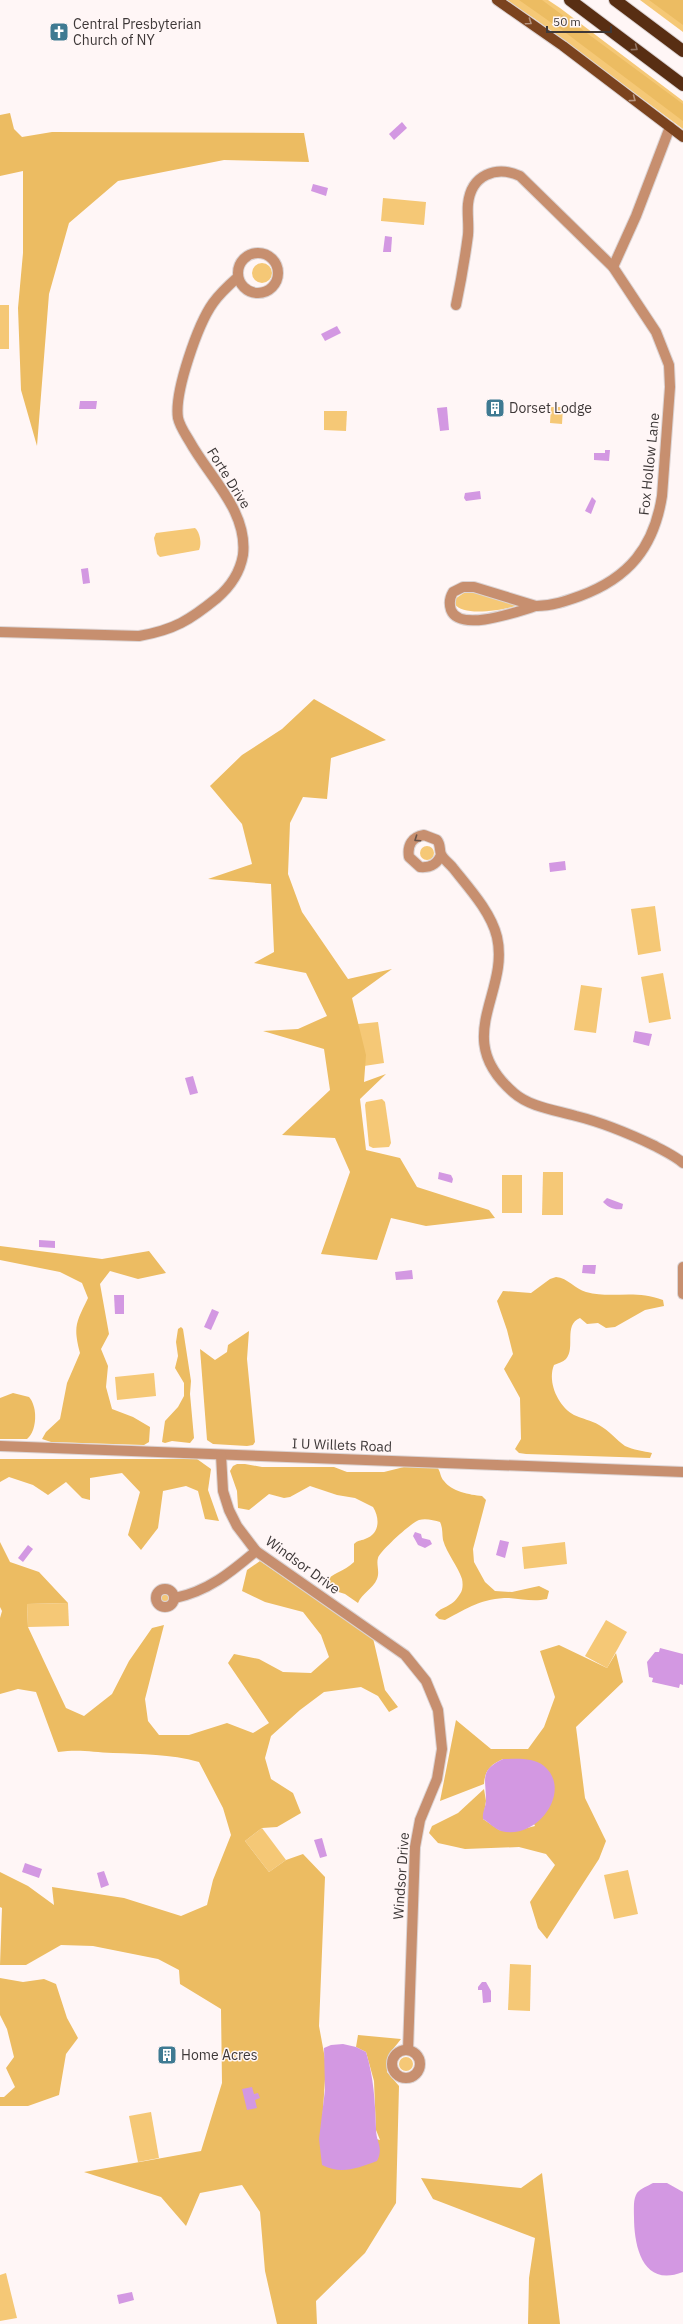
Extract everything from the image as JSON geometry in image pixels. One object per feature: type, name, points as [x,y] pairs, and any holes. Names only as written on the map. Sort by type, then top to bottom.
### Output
[{"type":"highway","points":[[570,0],[683,85]]},
{"type":"highway","points":[[615,0],[683,51]]},
{"type":"main road","points":[[497,0],[541,30],[683,137]]},
{"type":"street","points":[[613,267],[636,216],[670,127]]},
{"type":"street","name":"Fox Hollow Lane","points":[[456,305],[468,232],[468,204],[472,192],[484,176],[499,170],[508,170],[520,176],[613,267],[656,332],[669,365],[670,387],[660,511],[650,539],[640,556],[620,575],[595,590],[559,603],[536,606],[501,617],[470,620],[454,615],[450,602],[451,596],[457,588],[474,587],[536,606]]},
{"type":"street","points":[[255,253],[268,255],[273,259],[278,270],[278,276],[273,287],[262,293],[256,293],[245,288],[238,277],[238,271],[243,259],[255,253]]},
{"type":"street","name":"Forte Drive","points":[[0,632],[139,636],[161,632],[177,626],[201,611],[223,594],[234,580],[242,563],[243,549],[241,526],[233,508],[182,429],[178,409],[194,341],[205,316],[221,292],[238,277]]},
{"type":"street","points":[[441,855],[485,911],[497,938],[498,962],[486,1010],[484,1035],[488,1057],[499,1078],[515,1094],[531,1103],[607,1123],[672,1155],[683,1163]]},
{"type":"street","points":[[683,1267],[683,1294]]},
{"type":"street","name":"I U Willets Road","points":[[0,1446],[683,1472]]},
{"type":"street","name":"Windsor Drive","points":[[221,1455],[223,1491],[229,1510],[256,1551],[405,1655],[426,1681],[438,1710],[442,1734],[440,1765],[420,1820],[415,1847],[408,2050]]},
{"type":"street","points":[[175,1598],[196,1593],[216,1583],[256,1551]]},
{"type":"shaded area","points":[[505,0],[548,0],[560,8],[683,101],[683,129],[535,19]]},
{"type":"shaded area","points":[[519,0],[542,0],[683,104],[683,121],[566,33]]},
{"type":"shaded area","points":[[640,0],[683,0],[683,32]]},
{"type":"shaded area","points":[[649,0],[683,0],[683,25]]},
{"type":"shaded area","points":[[10,113],[14,129],[22,137],[52,132],[304,133],[309,162],[224,160],[118,181],[69,223],[49,294],[37,446],[21,390],[18,308],[23,253],[23,171],[0,176],[0,115]]},
{"type":"shaded area","points":[[402,122],[407,128],[394,140],[389,134]]},
{"type":"shaded area","points":[[313,184],[328,188],[326,196],[311,191]]},
{"type":"shaded area","points":[[383,198],[426,202],[424,225],[381,221]]},
{"type":"shaded area","points":[[385,236],[392,237],[391,252],[383,252]]},
{"type":"shaded area","points":[[262,263],[269,266],[272,273],[269,280],[262,283],[255,280],[252,273],[255,266]]},
{"type":"shaded area","points":[[0,305],[9,305],[9,349],[0,349]]},
{"type":"shaded area","points":[[337,326],[341,333],[325,341],[321,334]]},
{"type":"shaded area","points":[[80,401],[97,401],[96,409],[79,409]]},
{"type":"shaded area","points":[[447,407],[449,430],[440,431],[437,408]]},
{"type":"shaded area","points":[[551,407],[563,407],[562,424],[550,423]]},
{"type":"shaded area","points":[[324,411],[347,411],[346,431],[324,430]]},
{"type":"shaded area","points":[[605,450],[610,450],[609,461],[594,460],[594,453],[605,453]]},
{"type":"shaded area","points":[[480,491],[481,499],[466,501],[464,498],[465,493]]},
{"type":"shaded area","points":[[592,497],[596,501],[591,514],[585,511]]},
{"type":"shaded area","points":[[195,528],[200,538],[199,550],[160,557],[157,554],[154,538],[156,533]]},
{"type":"shaded area","points":[[88,568],[90,583],[83,584],[81,569]]},
{"type":"shaded area","points":[[468,590],[516,604],[515,606],[493,611],[474,611],[459,608],[455,604],[455,599]]},
{"type":"shaded area","points":[[314,699],[386,740],[331,758],[327,799],[303,797],[290,823],[288,874],[302,912],[348,979],[392,969],[352,998],[366,1055],[364,1082],[386,1074],[360,1099],[366,1150],[400,1158],[417,1187],[489,1210],[495,1218],[426,1226],[391,1218],[377,1260],[321,1254],[350,1172],[335,1138],[282,1135],[330,1090],[324,1049],[263,1031],[298,1029],[327,1016],[306,973],[254,963],[274,952],[271,884],[208,879],[252,864],[242,824],[210,786],[242,755],[282,729]]},
{"type":"shaded area","points":[[424,846],[430,846],[434,850],[434,856],[430,860],[424,860],[420,856],[420,850]]},
{"type":"shaded area","points":[[565,861],[566,870],[550,872],[549,863]]},
{"type":"shaded area","points":[[655,906],[661,951],[638,955],[631,909]]},
{"type":"shaded area","points":[[663,973],[671,1019],[649,1023],[641,977]]},
{"type":"shaded area","points":[[581,985],[602,988],[596,1033],[574,1030]]},
{"type":"shaded area","points":[[378,1022],[384,1063],[364,1066],[358,1024]]},
{"type":"shaded area","points":[[635,1031],[652,1034],[649,1046],[633,1042]]},
{"type":"shaded area","points":[[193,1076],[198,1093],[190,1095],[185,1078]]},
{"type":"shaded area","points":[[382,1099],[385,1102],[391,1143],[389,1147],[373,1148],[369,1146],[365,1105],[366,1102]]},
{"type":"shaded area","points":[[439,1172],[451,1175],[453,1179],[452,1183],[438,1179]]},
{"type":"shaded area","points":[[543,1172],[563,1172],[563,1215],[542,1215]]},
{"type":"shaded area","points":[[502,1175],[522,1175],[522,1213],[502,1213]]},
{"type":"shaded area","points":[[607,1198],[623,1204],[622,1209],[614,1209],[607,1206],[603,1202]]},
{"type":"shaded area","points":[[39,1240],[55,1241],[55,1248],[39,1247]]},
{"type":"shaded area","points":[[0,1246],[102,1259],[149,1251],[166,1273],[138,1279],[110,1271],[100,1284],[109,1334],[101,1349],[108,1366],[106,1387],[112,1409],[133,1417],[150,1427],[149,1442],[144,1445],[51,1442],[42,1439],[46,1432],[60,1419],[67,1383],[80,1353],[76,1330],[78,1319],[88,1298],[82,1283],[60,1272],[0,1260]]},
{"type":"shaded area","points":[[583,1265],[596,1265],[595,1274],[582,1273]]},
{"type":"shaded area","points":[[412,1270],[413,1279],[396,1280],[395,1272]]},
{"type":"shaded area","points":[[556,1277],[564,1279],[578,1289],[586,1292],[605,1295],[643,1295],[663,1300],[664,1306],[645,1310],[615,1327],[606,1328],[598,1323],[587,1324],[580,1318],[575,1321],[571,1331],[569,1354],[565,1360],[554,1365],[552,1372],[555,1393],[568,1411],[603,1427],[625,1446],[652,1453],[650,1458],[526,1454],[519,1453],[515,1449],[521,1439],[520,1398],[504,1369],[513,1354],[497,1301],[503,1291],[531,1293],[550,1279]]},
{"type":"shaded area","points":[[114,1295],[124,1295],[124,1314],[115,1314]]},
{"type":"shaded area","points":[[212,1309],[219,1312],[211,1330],[204,1327]]},
{"type":"shaded area","points":[[181,1327],[183,1329],[191,1381],[190,1394],[194,1438],[190,1443],[172,1441],[165,1443],[162,1442],[165,1421],[178,1407],[184,1396],[184,1383],[175,1368],[178,1356],[176,1342],[178,1329]]},
{"type":"shaded area","points":[[249,1331],[247,1359],[255,1442],[253,1445],[247,1446],[213,1444],[207,1440],[200,1349],[215,1360],[227,1352],[228,1345]]},
{"type":"shaded area","points":[[154,1373],[156,1396],[117,1400],[115,1377]]},
{"type":"shaded area","points":[[13,1393],[29,1397],[34,1407],[35,1419],[33,1430],[27,1439],[0,1439],[0,1398]]},
{"type":"shaded area","points":[[0,1459],[197,1459],[211,1469],[208,1490],[219,1521],[205,1519],[198,1491],[186,1486],[163,1491],[158,1528],[141,1550],[128,1535],[140,1492],[122,1473],[90,1478],[90,1500],[82,1498],[66,1482],[48,1495],[33,1485],[9,1477],[0,1482]]},
{"type":"shaded area","points":[[237,1464],[262,1467],[334,1467],[347,1472],[384,1472],[408,1466],[437,1467],[443,1479],[451,1487],[456,1490],[482,1496],[486,1500],[473,1549],[474,1562],[485,1582],[495,1591],[512,1592],[539,1586],[549,1591],[547,1599],[533,1600],[499,1598],[476,1604],[445,1620],[439,1619],[435,1615],[457,1599],[462,1591],[462,1581],[458,1569],[443,1540],[440,1522],[424,1519],[415,1522],[403,1531],[380,1554],[378,1558],[377,1579],[373,1586],[362,1596],[358,1603],[345,1594],[329,1589],[325,1583],[331,1576],[354,1562],[354,1544],[370,1537],[376,1530],[378,1521],[373,1507],[355,1498],[337,1495],[310,1486],[290,1497],[284,1498],[269,1494],[249,1510],[238,1508],[237,1491],[230,1471],[233,1466]]},
{"type":"shaded area","points":[[415,1532],[421,1534],[422,1538],[430,1540],[432,1544],[425,1548],[418,1545],[413,1536]]},
{"type":"shaded area","points":[[500,1540],[509,1542],[505,1558],[496,1555]]},
{"type":"shaded area","points":[[0,1542],[10,1562],[39,1572],[68,1603],[27,1604],[28,1627],[66,1708],[84,1716],[112,1694],[129,1661],[152,1628],[164,1625],[145,1699],[148,1721],[159,1735],[189,1735],[227,1723],[253,1733],[269,1723],[228,1663],[234,1654],[259,1659],[283,1672],[311,1673],[329,1657],[321,1635],[303,1612],[265,1602],[242,1591],[247,1570],[260,1561],[373,1638],[385,1690],[398,1707],[389,1712],[378,1696],[361,1687],[324,1692],[300,1710],[271,1736],[265,1758],[271,1779],[293,1793],[301,1813],[277,1827],[262,1828],[245,1841],[269,1872],[286,1860],[303,1854],[325,1877],[319,2026],[326,2064],[322,2125],[380,2140],[376,2130],[374,2081],[366,2052],[356,2047],[358,2035],[401,2039],[388,2057],[387,2065],[387,2072],[399,2086],[396,2203],[365,2253],[316,2301],[317,2324],[277,2324],[265,2271],[260,2212],[242,2185],[200,2193],[186,2226],[161,2197],[84,2172],[201,2151],[222,2083],[221,2009],[180,1984],[179,1970],[158,1959],[93,1946],[61,1945],[26,1965],[0,1965],[2,1908],[0,1907],[0,1872],[28,1886],[54,1905],[52,1887],[124,1898],[181,1916],[207,1905],[213,1880],[231,1835],[223,1808],[199,1762],[177,1757],[156,1755],[79,1751],[58,1752],[36,1692],[18,1689],[0,1694],[0,1618],[2,1611],[0,1607]]},
{"type":"shaded area","points":[[565,1542],[567,1564],[524,1569],[522,1547]]},
{"type":"shaded area","points":[[28,1545],[33,1549],[23,1562],[18,1558]]},
{"type":"shaded area","points":[[165,1591],[170,1593],[172,1598],[170,1603],[165,1605],[160,1603],[158,1598],[160,1593]]},
{"type":"shaded area","points":[[68,1603],[69,1626],[28,1627],[27,1604]]},
{"type":"shaded area","points":[[606,1620],[627,1632],[607,1668],[585,1656]]},
{"type":"shaded area","points":[[559,1645],[607,1668],[616,1653],[623,1682],[576,1727],[585,1798],[606,1841],[599,1859],[547,1939],[538,1928],[530,1902],[555,1865],[546,1854],[519,1847],[465,1849],[438,1843],[429,1833],[432,1826],[458,1813],[484,1789],[486,1801],[483,1819],[499,1830],[511,1832],[535,1826],[503,1759],[489,1768],[484,1784],[440,1801],[456,1720],[491,1749],[528,1749],[544,1727],[555,1697],[540,1651]]},
{"type":"shaded area","points":[[660,1648],[683,1654],[683,1685],[680,1684],[679,1688],[652,1682],[653,1678],[649,1677],[647,1662],[655,1652],[659,1652]]},
{"type":"shaded area","points":[[503,1759],[524,1759],[540,1763],[552,1776],[555,1788],[553,1800],[539,1821],[527,1828],[515,1832],[496,1829],[483,1819],[486,1800],[485,1781],[487,1771],[495,1763]]},
{"type":"shaded area","points":[[262,1828],[286,1860],[269,1872],[245,1841]]},
{"type":"shaded area","points":[[322,1838],[327,1856],[320,1858],[314,1840]]},
{"type":"shaded area","points":[[25,1863],[42,1869],[39,1878],[22,1872]]},
{"type":"shaded area","points":[[628,1870],[638,1914],[614,1919],[604,1875]]},
{"type":"shaded area","points":[[104,1871],[109,1885],[101,1888],[97,1873]]},
{"type":"shaded area","points":[[510,1964],[531,1965],[530,2011],[508,2010]]},
{"type":"shaded area","points":[[0,1978],[23,1982],[44,1979],[56,1984],[67,2018],[78,2038],[66,2054],[59,2095],[28,2106],[0,2106],[0,2097],[4,2097],[15,2087],[6,2068],[14,2057],[7,2029],[0,2015]]},
{"type":"shaded area","points":[[482,1982],[486,1982],[491,1991],[491,2002],[483,2003],[482,1990],[478,1990],[478,1987]]},
{"type":"shaded area","points":[[343,2044],[356,2047],[366,2052],[375,2100],[376,2134],[380,2152],[377,2161],[356,2168],[336,2170],[322,2165],[319,2139],[325,2090],[324,2048],[331,2045]]},
{"type":"shaded area","points":[[406,2057],[411,2059],[413,2064],[411,2069],[406,2071],[401,2069],[399,2064],[401,2059]]},
{"type":"shaded area","points":[[252,2087],[254,2094],[258,2093],[260,2098],[255,2100],[257,2108],[247,2110],[242,2089]]},
{"type":"shaded area","points":[[151,2112],[159,2158],[138,2162],[129,2116]]},
{"type":"shaded area","points":[[542,2173],[560,2324],[528,2324],[529,2278],[535,2238],[433,2199],[421,2178],[521,2188]]},
{"type":"shaded area","points":[[653,2183],[667,2183],[683,2192],[683,2272],[669,2275],[658,2274],[650,2270],[639,2252],[634,2229],[635,2198],[639,2191]]},
{"type":"shaded area","points":[[6,2273],[17,2318],[0,2321],[0,2275]]},
{"type":"shaded area","points":[[132,2292],[134,2300],[119,2304],[117,2295]]},
{"type":"place","name":"Central Presbyterian Church of NY","points":[[59,32]]},
{"type":"place","name":"Dorset Lodge","points":[[495,408]]},
{"type":"place","name":"Home Acres","points":[[167,2055]]}]
